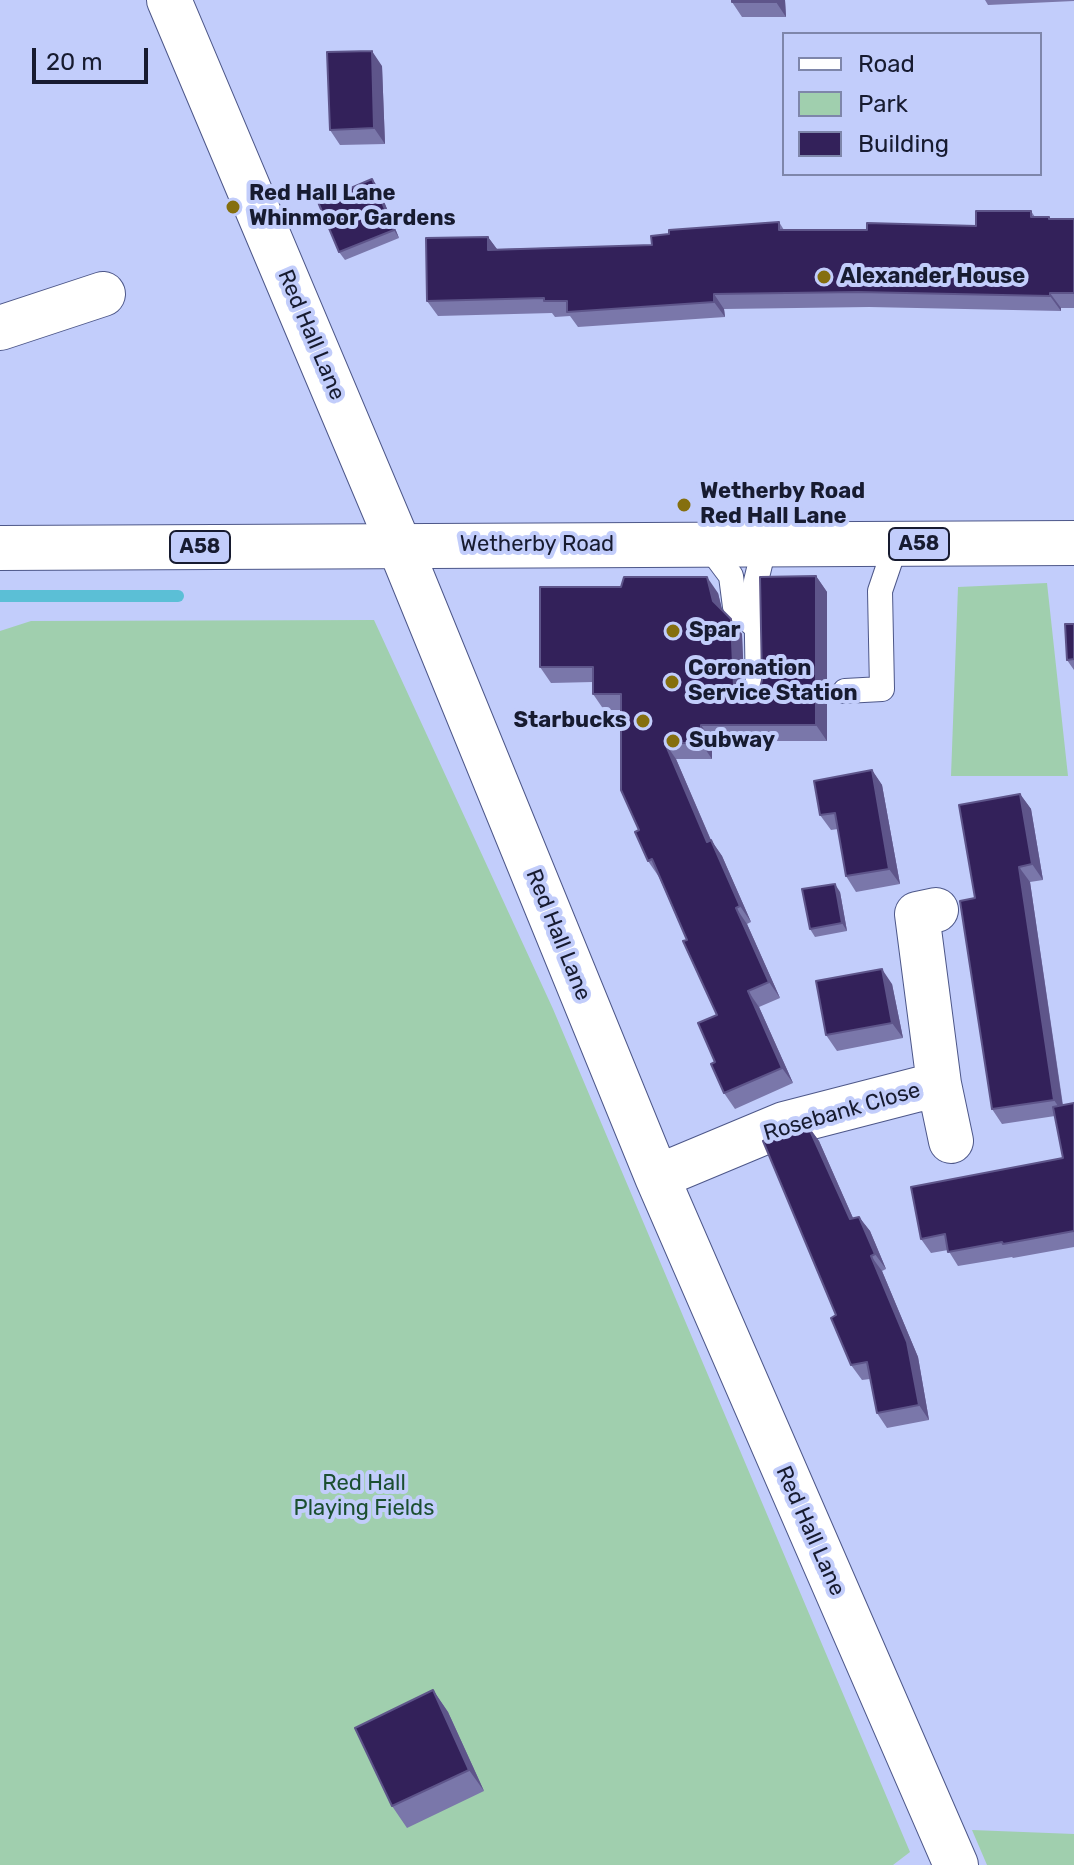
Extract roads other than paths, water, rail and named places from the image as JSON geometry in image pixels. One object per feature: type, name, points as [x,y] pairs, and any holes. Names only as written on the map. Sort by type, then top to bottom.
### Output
[{"type":"street","name":"Red Hall Lane","points":[[169,0],[399,545],[657,1177],[956,1865]]},
{"type":"street","points":[[0,328],[103,294]]},
{"type":"street","name":"Wetherby Road","points":[[0,548],[1074,543]]},
{"type":"street","name":"Rosebank Close","points":[[936,910],[917,914],[939,1084],[951,1141]]},
{"type":"street","name":"Rosebank Close","points":[[657,1177],[784,1124],[939,1084]]},
{"type":"lane","points":[[707,544],[731,576],[735,607],[757,628]]},
{"type":"lane","points":[[758,696],[756,581],[765,544]]},
{"type":"lane","points":[[845,691],[882,689],[880,591],[896,544]]},
{"type":"waterway","points":[[0,596],[178,596]]},
{"type":"place","name":"Red Hall Lane Whinmoor Gardens","points":[[233,207]]},
{"type":"place","name":"Alexander House","points":[[824,277]]},
{"type":"place","name":"Wetherby Road Red Hall Lane","points":[[684,505]]},
{"type":"place","name":"Spar","points":[[673,631]]},
{"type":"place","name":"Coronation Service Station","points":[[672,682]]},
{"type":"place","name":"Starbucks","points":[[643,721]]},
{"type":"place","name":"Subway","points":[[673,741]]},
{"type":"park label","name":"Red Hall Playing Fields","points":[[364,1496]]}]
